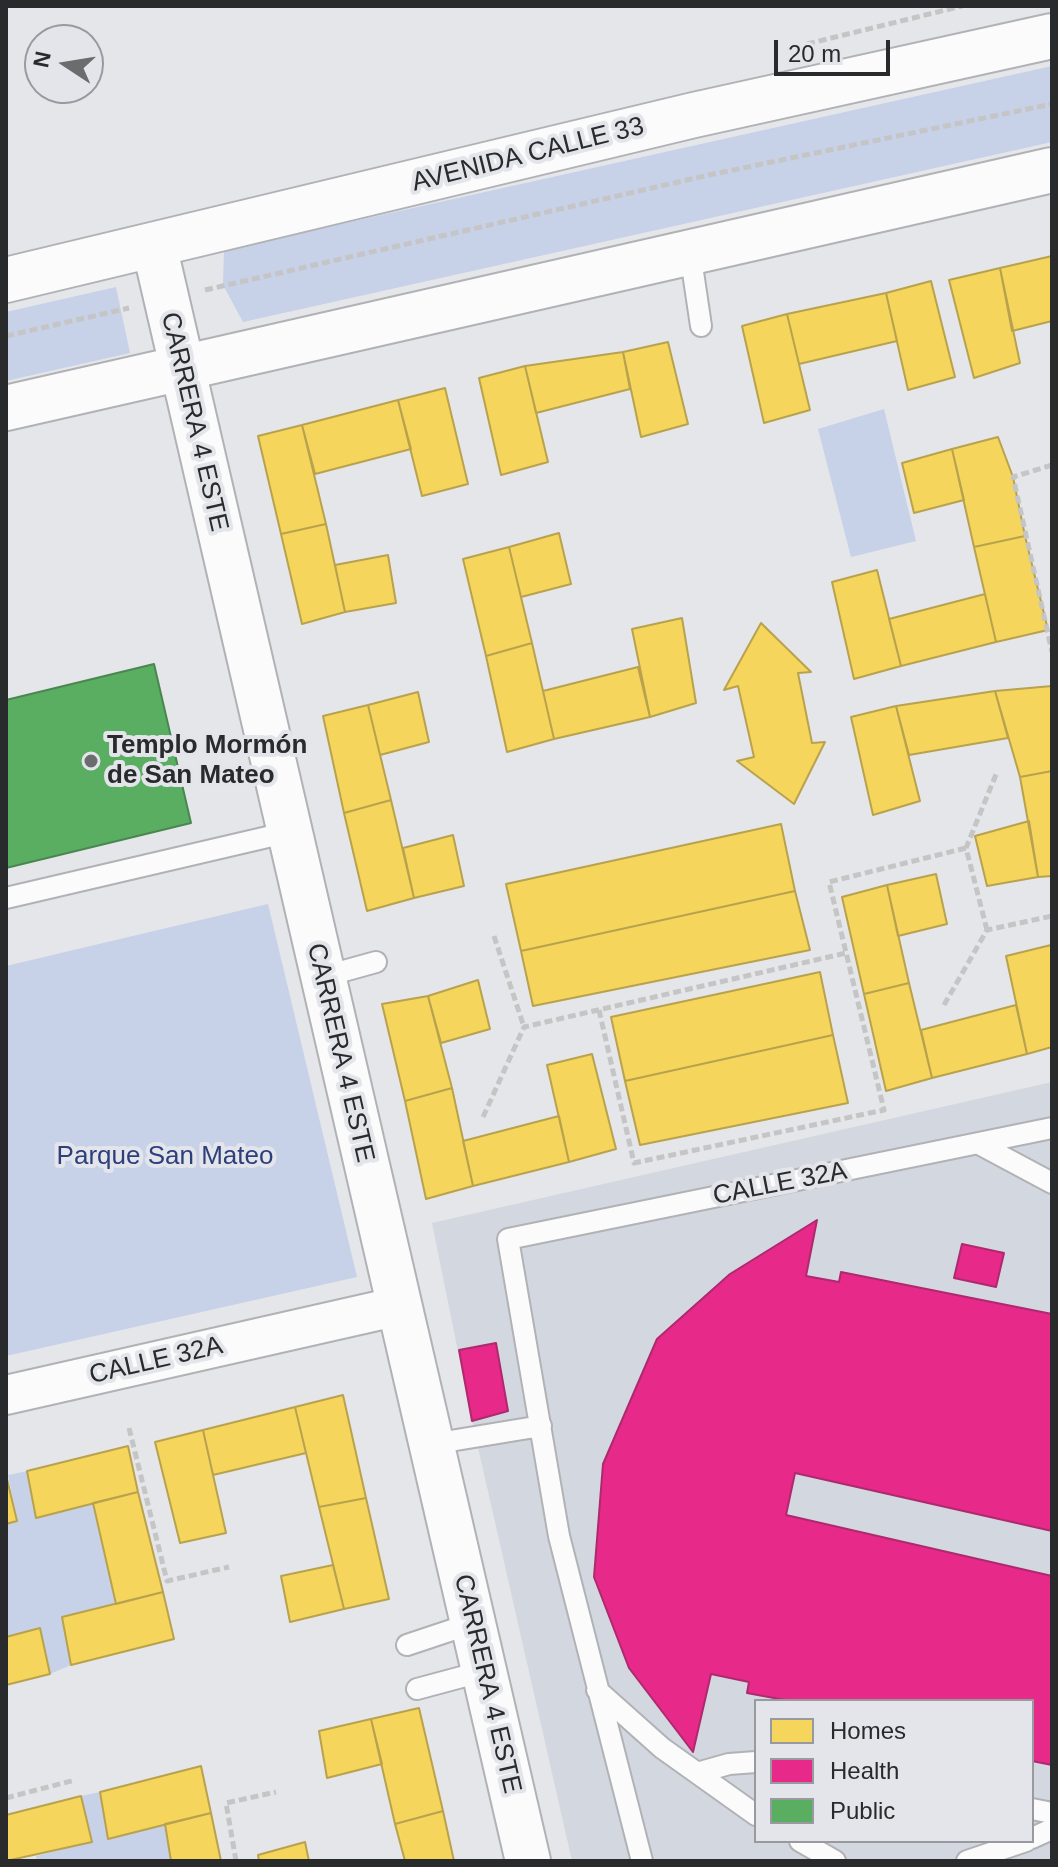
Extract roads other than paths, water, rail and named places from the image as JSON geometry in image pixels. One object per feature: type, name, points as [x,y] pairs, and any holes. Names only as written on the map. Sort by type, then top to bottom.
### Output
[{"type":"street","name":"AVENIDA CALLE 33","points":[[6,280],[694,115],[1052,36]]},
{"type":"street","points":[[6,408],[1052,170]]},
{"type":"street","name":"CARRERA 4 ESTE","points":[[154,245],[528,1861]]},
{"type":"street","name":"CALLE 32A","points":[[6,1395],[399,1306]]},
{"type":"lane","points":[[690,252],[701,326]]},
{"type":"lane","points":[[6,898],[289,832]]},
{"type":"lane","points":[[322,977],[376,962]]},
{"type":"lane","name":"CALLE 32A","points":[[541,1426],[508,1239],[1052,1128]]},
{"type":"lane","points":[[979,1144],[1052,1183]]},
{"type":"lane","points":[[432,1444],[541,1426],[559,1536],[642,1861]]},
{"type":"lane","points":[[407,1645],[473,1623]]},
{"type":"lane","points":[[417,1689],[484,1671]]},
{"type":"lane","points":[[597,1690],[697,1773],[754,1814]]},
{"type":"lane","points":[[697,1773],[729,1764],[754,1762]]},
{"type":"lane","points":[[804,1843],[835,1861]]},
{"type":"lane","points":[[967,1861],[1020,1843]]},
{"type":"place","name":"Templo Mormón de San Mateo","points":[[91,761]]},
{"type":"park label","name":"Parque San Mateo","points":[[165,1157]]}]
